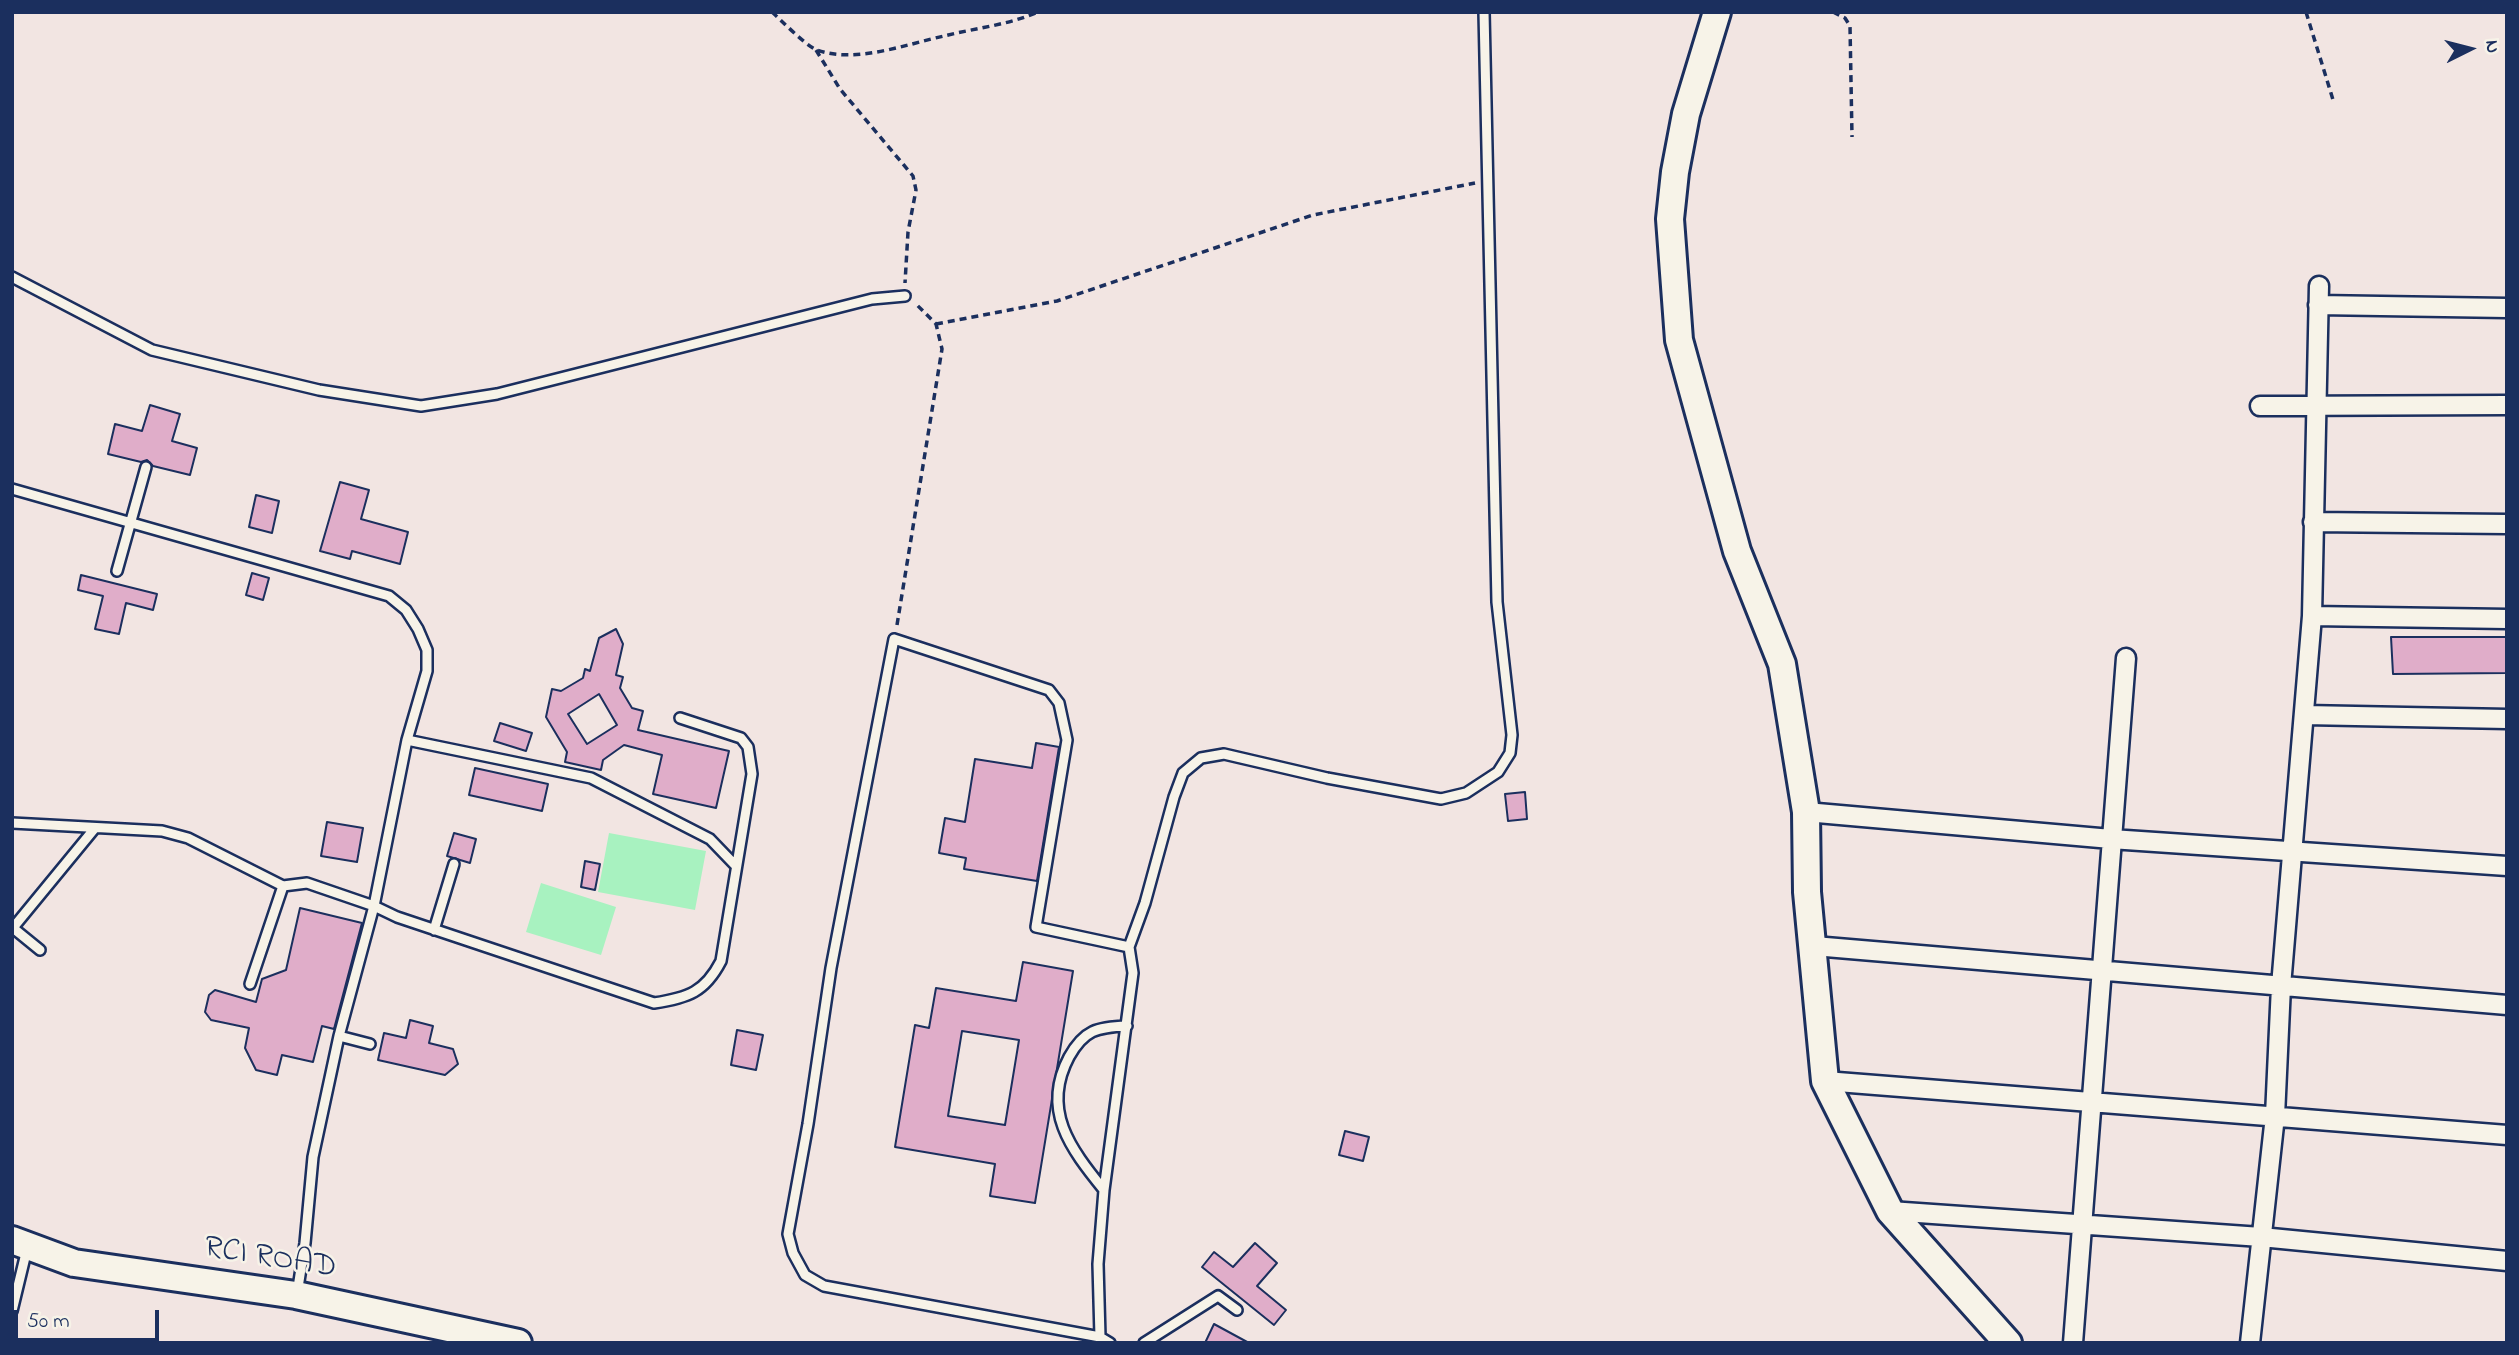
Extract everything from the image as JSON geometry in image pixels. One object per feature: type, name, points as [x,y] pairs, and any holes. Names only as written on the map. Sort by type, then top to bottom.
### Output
[{"type":"main road","points":[[1717,12],[1686,114],[1675,172],[1670,219],[1679,340],[1737,551],[1782,664],[1806,812],[1807,892],[1825,1081],[1890,1211],[2008,1343]]},
{"type":"main road","name":"RCI ROAD","points":[[20,1244],[74,1263],[296,1295],[518,1343]]},
{"type":"street","points":[[2250,1343],[2275,1116],[2281,986],[2312,616],[2319,286]]},
{"type":"street","points":[[2318,305],[2507,308]]},
{"type":"street","points":[[2260,406],[2507,405]]},
{"type":"street","points":[[2313,522],[2507,524]]},
{"type":"street","points":[[2312,616],[2507,619]]},
{"type":"street","points":[[2073,1343],[2099,972],[2126,658]]},
{"type":"street","points":[[2305,715],[2507,719]]},
{"type":"street","points":[[1806,812],[2111,839],[2507,866]]},
{"type":"street","points":[[1814,946],[2507,1005]]},
{"type":"street","points":[[1825,1081],[2507,1135]]},
{"type":"street","points":[[1890,1211],[2261,1237],[2507,1261]]},
{"type":"lane","points":[[1100,1337],[1098,1264],[1104,1190],[1133,974],[1129,947],[1145,904],[1183,773],[1201,758],[1224,754],[1327,778],[1441,799],[1466,793],[1483,784],[1498,772],[1510,753],[1512,735],[1497,603],[1484,12]]},
{"type":"lane","points":[[12,277],[152,350],[319,390],[421,406],[497,394],[872,299],[905,296]]},
{"type":"lane","points":[[117,571],[146,467]]},
{"type":"lane","points":[[12,489],[133,521],[389,596],[405,610],[427,650],[427,671],[407,740],[374,906],[339,1036],[313,1157],[305,1243],[296,1295]]},
{"type":"lane","points":[[1110,1343],[1100,1337],[824,1286],[805,1275],[793,1253],[788,1234],[808,1124],[831,968],[894,639],[1049,690],[1054,696],[1065,721],[1067,740],[1035,927],[1129,947]]},
{"type":"lane","points":[[12,823],[162,831],[188,838],[283,886],[307,883],[434,930],[654,1003],[675,1000],[710,981],[721,961],[752,774],[748,747],[741,738],[680,718]]},
{"type":"lane","points":[[407,740],[591,778],[710,839],[736,866]]},
{"type":"lane","points":[[40,950],[13,928],[94,828]]},
{"type":"lane","points":[[434,930],[454,864]]},
{"type":"lane","points":[[250,985],[283,886]]},
{"type":"lane","points":[[1104,1190],[1079,1159],[1056,1105],[1061,1073],[1079,1038],[1103,1027],[1127,1026]]},
{"type":"lane","points":[[339,1036],[370,1044]]},
{"type":"lane","points":[[12,1311],[20,1244]]},
{"type":"lane","points":[[1144,1343],[1219,1296],[1237,1310]]},
{"type":"path","points":[[772,12],[816,50],[840,89],[913,176],[916,190],[908,232],[905,296],[936,324],[942,349],[894,639]]},
{"type":"path","points":[[816,50],[857,54],[897,50],[934,38],[1020,20],[1038,12]]},
{"type":"path","points":[[1833,12],[1845,18],[1850,26],[1852,137]]},
{"type":"path","points":[[2306,12],[2334,103]]},
{"type":"path","points":[[936,324],[1058,301],[1314,215],[1487,180]]},
{"type":"green space","points":[[609,833],[706,851],[695,910],[598,892]]},
{"type":"green space","points":[[541,883],[616,907],[601,955],[526,932]]},
{"type":"building","points":[[150,405],[180,414],[172,441],[197,448],[190,475],[153,466],[147,460],[141,462],[108,454],[115,424],[142,431]]},
{"type":"building","points":[[340,482],[369,490],[361,519],[408,532],[400,564],[352,551],[350,559],[320,551]]},
{"type":"building","points":[[256,495],[279,501],[272,533],[249,527]]},
{"type":"building","points":[[252,573],[269,578],[263,600],[246,595]]},
{"type":"building","points":[[81,575],[157,594],[153,610],[126,603],[119,634],[95,629],[103,596],[78,590]]},
{"type":"building","points":[[616,629],[623,644],[616,675],[623,677],[620,688],[632,708],[643,711],[638,730],[729,751],[716,808],[653,794],[662,755],[624,745],[603,760],[601,770],[565,762],[567,752],[546,717],[552,689],[561,691],[583,678],[585,669],[590,671],[599,638]],"holes":[[[599,694],[617,725],[587,744],[568,714]]]},
{"type":"building","points":[[2391,637],[2507,637],[2507,673],[2393,674]]},
{"type":"building","points":[[500,723],[532,733],[526,751],[494,741]]},
{"type":"building","points":[[1036,743],[1059,747],[1037,881],[964,869],[966,858],[939,853],[945,818],[965,822],[975,759],[1032,768]]},
{"type":"building","points":[[475,768],[548,784],[542,811],[469,795]]},
{"type":"building","points":[[1525,792],[1527,819],[1508,821],[1505,794]]},
{"type":"building","points":[[327,822],[363,828],[357,862],[321,856]]},
{"type":"building","points":[[454,833],[476,839],[470,863],[447,856]]},
{"type":"building","points":[[585,861],[600,864],[595,890],[581,887]]},
{"type":"building","points":[[300,908],[362,923],[334,1029],[322,1026],[313,1062],[282,1055],[277,1075],[256,1070],[245,1048],[249,1028],[211,1020],[205,1012],[209,995],[215,990],[256,1002],[262,979],[286,970]]},
{"type":"building","points":[[1023,962],[1073,971],[1035,1203],[990,1196],[995,1164],[895,1147],[915,1025],[929,1028],[936,988],[1016,1001]],"holes":[[[962,1031],[1019,1040],[1005,1125],[948,1116]]]},
{"type":"building","points":[[410,1020],[433,1026],[429,1043],[453,1049],[458,1064],[445,1075],[378,1060],[384,1033],[406,1038]]},
{"type":"building","points":[[737,1030],[763,1035],[756,1070],[731,1065]]},
{"type":"building","points":[[1345,1131],[1369,1137],[1363,1161],[1339,1155]]},
{"type":"building","points":[[1255,1243],[1277,1263],[1257,1286],[1286,1310],[1274,1325],[1202,1267],[1214,1252],[1233,1267]]},
{"type":"building","points":[[1214,1324],[1249,1343],[1205,1343]]}]
